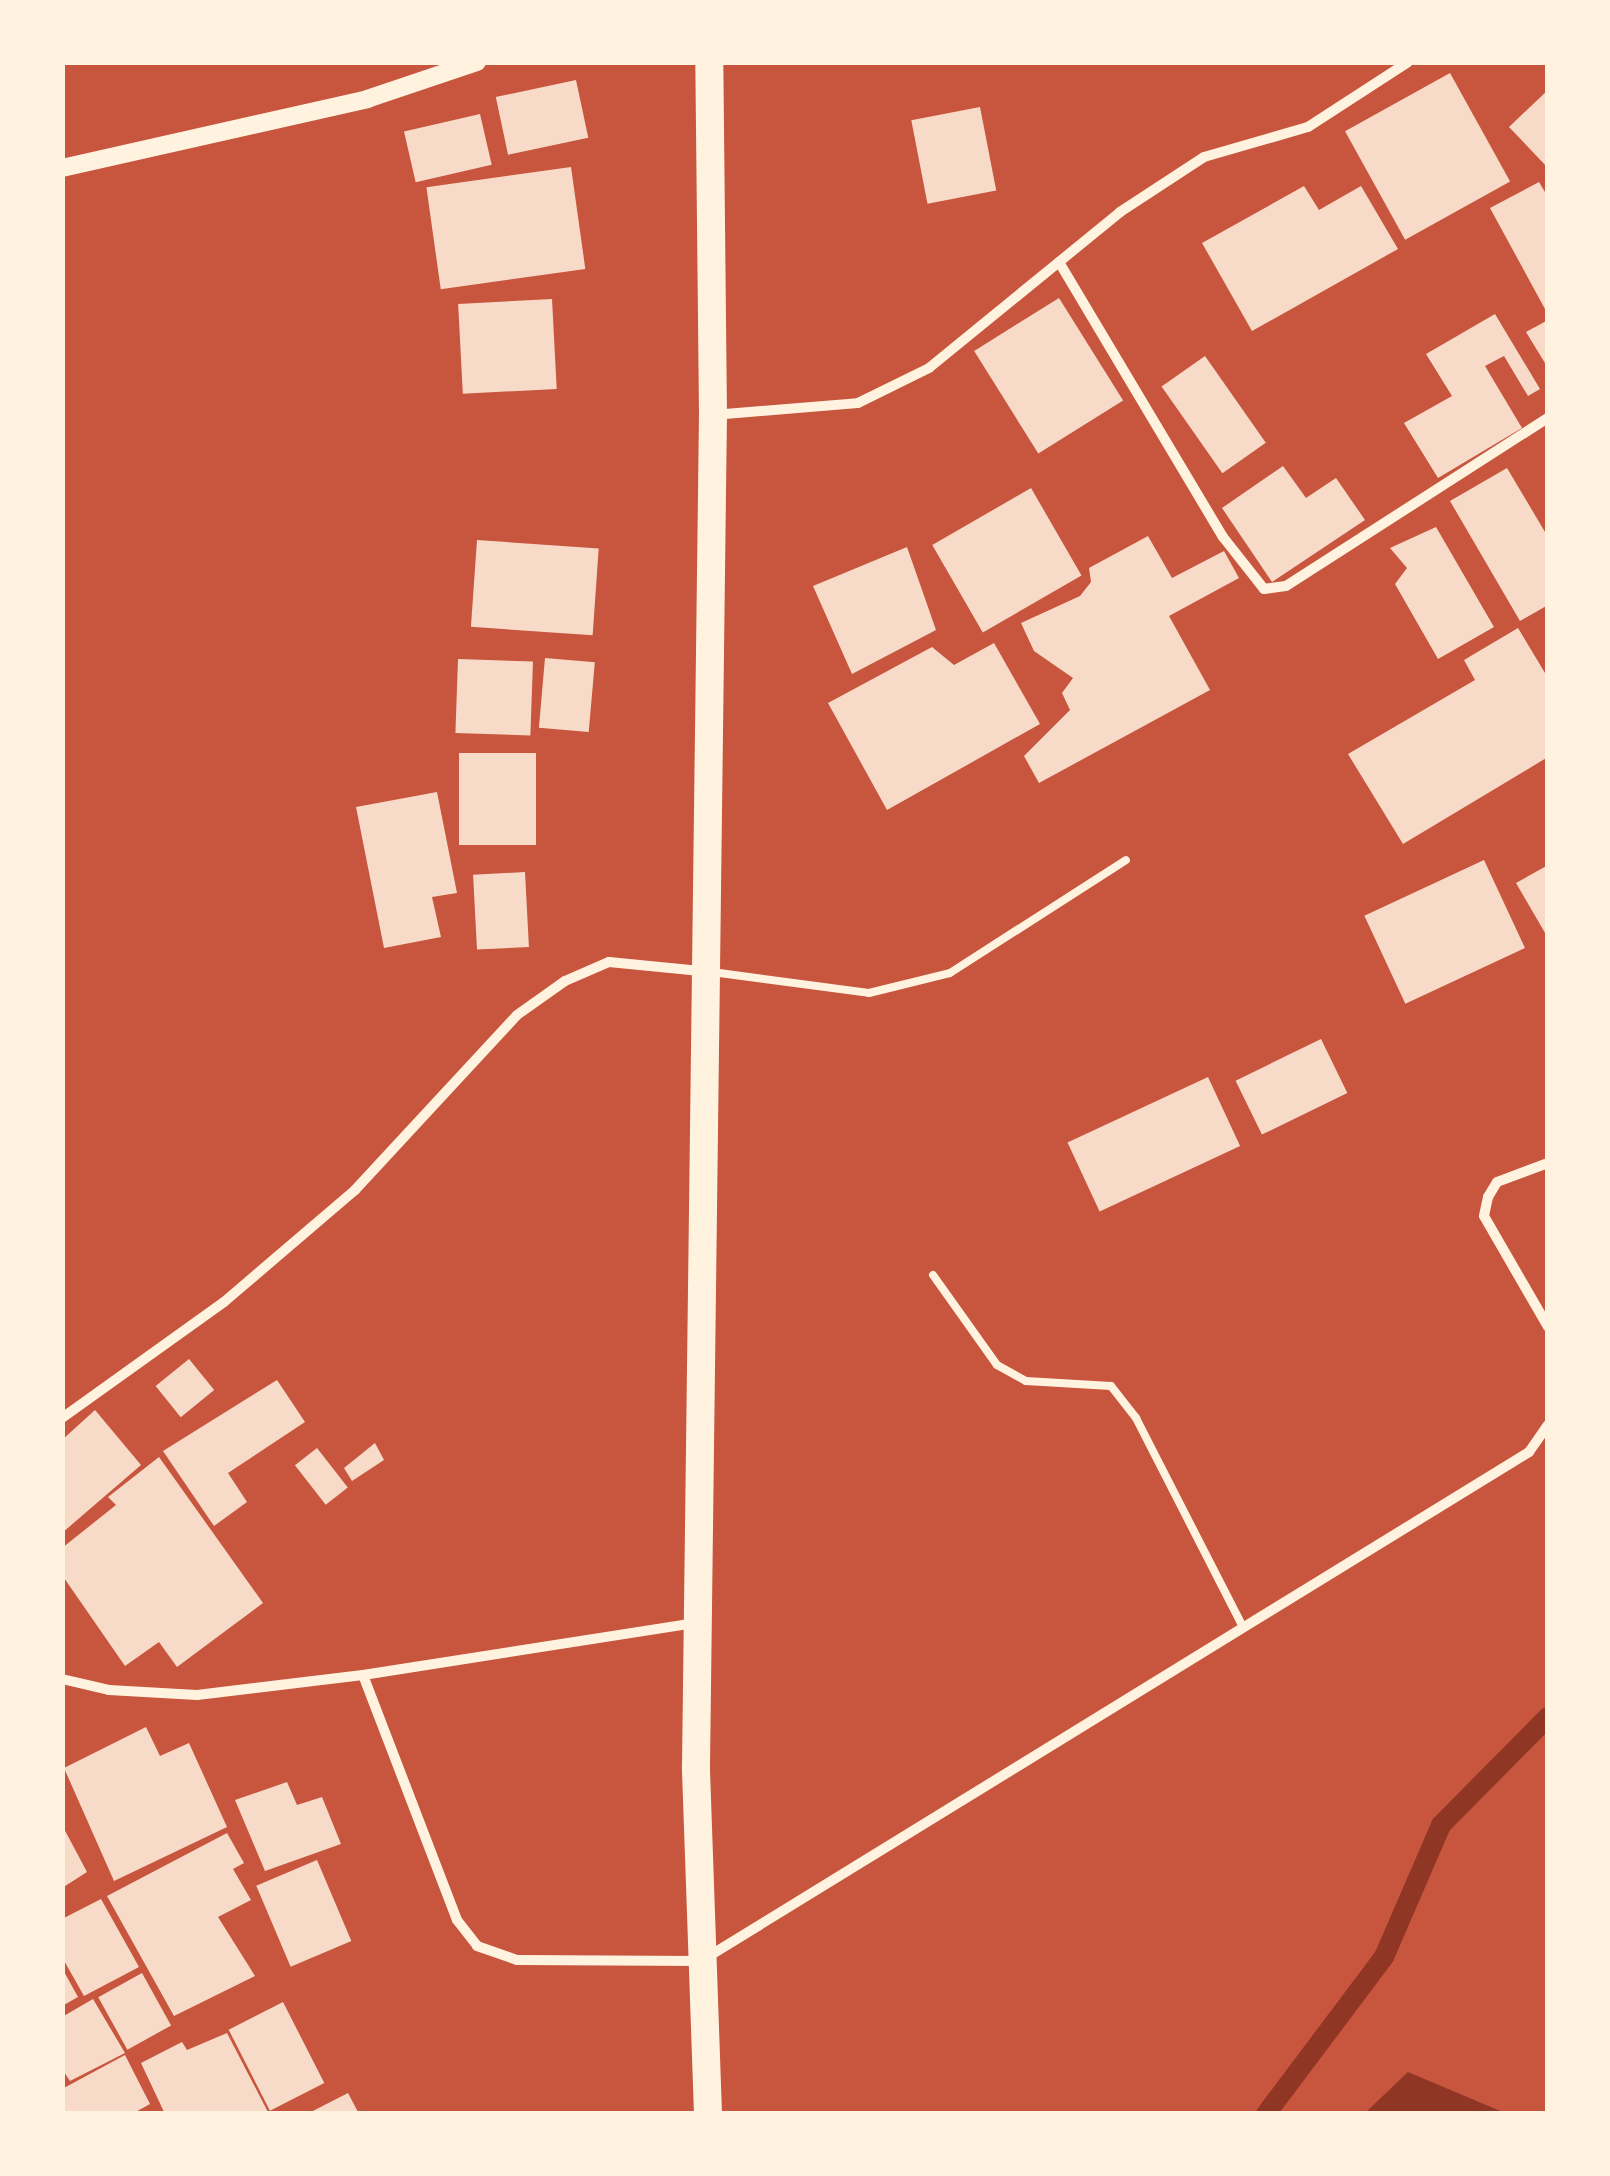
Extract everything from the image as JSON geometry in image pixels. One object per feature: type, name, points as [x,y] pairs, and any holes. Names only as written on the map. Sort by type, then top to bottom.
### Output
[{"type":"highway","points":[[708,2114],[701,1961],[697,1623],[705,1316],[705,971],[713,415],[709,62]]},
{"type":"street","points":[[62,168],[366,99],[477,62]]},
{"type":"street","points":[[713,415],[858,403],[930,368],[1120,212],[1204,157],[1308,128],[1408,62]]},
{"type":"street","points":[[1060,262],[1223,537],[1264,589],[1286,586],[1548,418]]},
{"type":"street","points":[[62,1418],[224,1302],[355,1190],[517,1015],[565,981],[609,962],[705,971]]},
{"type":"street","points":[[1548,1163],[1497,1182],[1488,1197],[1484,1216],[1548,1327]]},
{"type":"street","points":[[363,1675],[457,1920],[477,1946],[517,1960],[701,1961],[1528,1452],[1548,1425]]},
{"type":"street","points":[[62,1679],[108,1690],[197,1695],[363,1675],[697,1623]]},
{"type":"lane","points":[[705,971],[868,993],[950,972],[1126,860]]},
{"type":"lane","points":[[932,1275],[997,1364],[1026,1381],[1111,1386],[1136,1418],[1242,1625]]},
{"type":"shaded area","points":[[1408,2072],[1505,2113],[1365,2113]]},
{"type":"building","points":[[1450,73],[1510,181],[1405,240],[1345,131]]},
{"type":"building","points":[[576,80],[588,138],[508,155],[496,97]]},
{"type":"building","points":[[1548,90],[1548,168],[1509,127]]},
{"type":"building","points":[[980,107],[996,190],[928,204],[911,120]]},
{"type":"building","points":[[480,114],[492,165],[416,182],[404,132]]},
{"type":"building","points":[[571,167],[585,269],[441,289],[426,187]]},
{"type":"building","points":[[1539,182],[1548,197],[1545,309],[1490,208]]},
{"type":"building","points":[[1304,186],[1319,210],[1361,186],[1398,249],[1252,331],[1202,243]]},
{"type":"building","points":[[1059,298],[1123,401],[1038,454],[974,351]]},
{"type":"building","points":[[552,299],[557,389],[463,394],[458,304]]},
{"type":"building","points":[[1495,314],[1540,389],[1528,396],[1504,356],[1485,366],[1522,428],[1438,478],[1404,423],[1452,396],[1426,354]]},
{"type":"building","points":[[1548,320],[1548,368],[1526,332]]},
{"type":"building","points":[[1205,356],[1266,443],[1222,473],[1162,386]]},
{"type":"building","points":[[1283,466],[1306,498],[1336,478],[1365,520],[1272,582],[1222,508]]},
{"type":"building","points":[[1507,468],[1548,537],[1548,605],[1520,621],[1450,501]]},
{"type":"building","points":[[1031,488],[1082,575],[983,632],[932,545]]},
{"type":"building","points":[[1436,527],[1494,627],[1438,659],[1395,584],[1407,568],[1390,548]]},
{"type":"building","points":[[1148,536],[1172,578],[1224,551],[1239,578],[1169,616],[1210,690],[1039,783],[1024,756],[1070,710],[1062,693],[1073,678],[1034,651],[1021,623],[1080,596],[1091,582],[1089,568]]},
{"type":"building","points":[[477,540],[599,549],[593,635],[471,627]]},
{"type":"building","points":[[907,547],[936,630],[852,674],[813,586]]},
{"type":"building","points":[[1518,628],[1548,678],[1548,757],[1403,844],[1348,754],[1475,680],[1464,660]]},
{"type":"building","points":[[994,643],[1040,724],[887,810],[828,703],[932,647],[954,665]]},
{"type":"building","points":[[545,658],[595,662],[589,732],[539,728]]},
{"type":"building","points":[[458,659],[533,662],[530,736],[455,733]]},
{"type":"building","points":[[459,753],[536,753],[536,845],[459,845]]},
{"type":"building","points":[[437,792],[457,893],[432,897],[441,937],[384,948],[356,807]]},
{"type":"building","points":[[1484,860],[1525,948],[1405,1004],[1364,916]]},
{"type":"building","points":[[1548,865],[1548,938],[1516,883]]},
{"type":"building","points":[[525,872],[529,947],[477,950],[473,875]]},
{"type":"building","points":[[1321,1039],[1347,1093],[1262,1135],[1236,1081]]},
{"type":"building","points":[[1208,1077],[1240,1146],[1100,1211],[1068,1143]]},
{"type":"building","points":[[189,1359],[214,1390],[181,1417],[156,1386]]},
{"type":"building","points":[[277,1380],[305,1422],[228,1473],[247,1502],[214,1526],[163,1451]]},
{"type":"building","points":[[95,1410],[141,1465],[62,1533],[62,1440]]},
{"type":"building","points":[[375,1443],[384,1460],[352,1481],[344,1468]]},
{"type":"building","points":[[317,1448],[348,1487],[326,1505],[295,1465]]},
{"type":"building","points":[[159,1457],[263,1603],[177,1667],[159,1642],[125,1666],[62,1575],[62,1548],[116,1505],[108,1497]]},
{"type":"building","points":[[146,1727],[160,1756],[189,1743],[227,1827],[114,1881],[64,1768]]},
{"type":"building","points":[[287,1782],[297,1805],[322,1797],[341,1844],[265,1871],[235,1800]]},
{"type":"building","points":[[62,1825],[87,1872],[62,1888]]},
{"type":"building","points":[[227,1833],[244,1863],[233,1869],[251,1900],[218,1917],[255,1976],[174,2016],[107,1896]]},
{"type":"building","points":[[317,1860],[351,1941],[291,1967],[256,1886]]},
{"type":"building","points":[[101,1899],[139,1967],[84,1996],[62,1957],[62,1919]]},
{"type":"building","points":[[62,1968],[78,1997],[62,2006]]},
{"type":"building","points":[[142,1973],[171,2025],[127,2050],[98,1997]]},
{"type":"building","points":[[93,1999],[125,2053],[70,2081],[62,2069],[62,2017]]},
{"type":"building","points":[[283,2002],[324,2083],[270,2111],[229,2030]]},
{"type":"building","points":[[227,2033],[269,2114],[165,2114],[141,2063],[182,2042],[187,2050]]},
{"type":"building","points":[[125,2055],[150,2104],[132,2114],[62,2114],[62,2089]]},
{"type":"building","points":[[348,2093],[359,2114],[307,2114]]},
{"type":"waterway","points":[[1266,2114],[1384,1957],[1441,1825],[1548,1717]]}]
